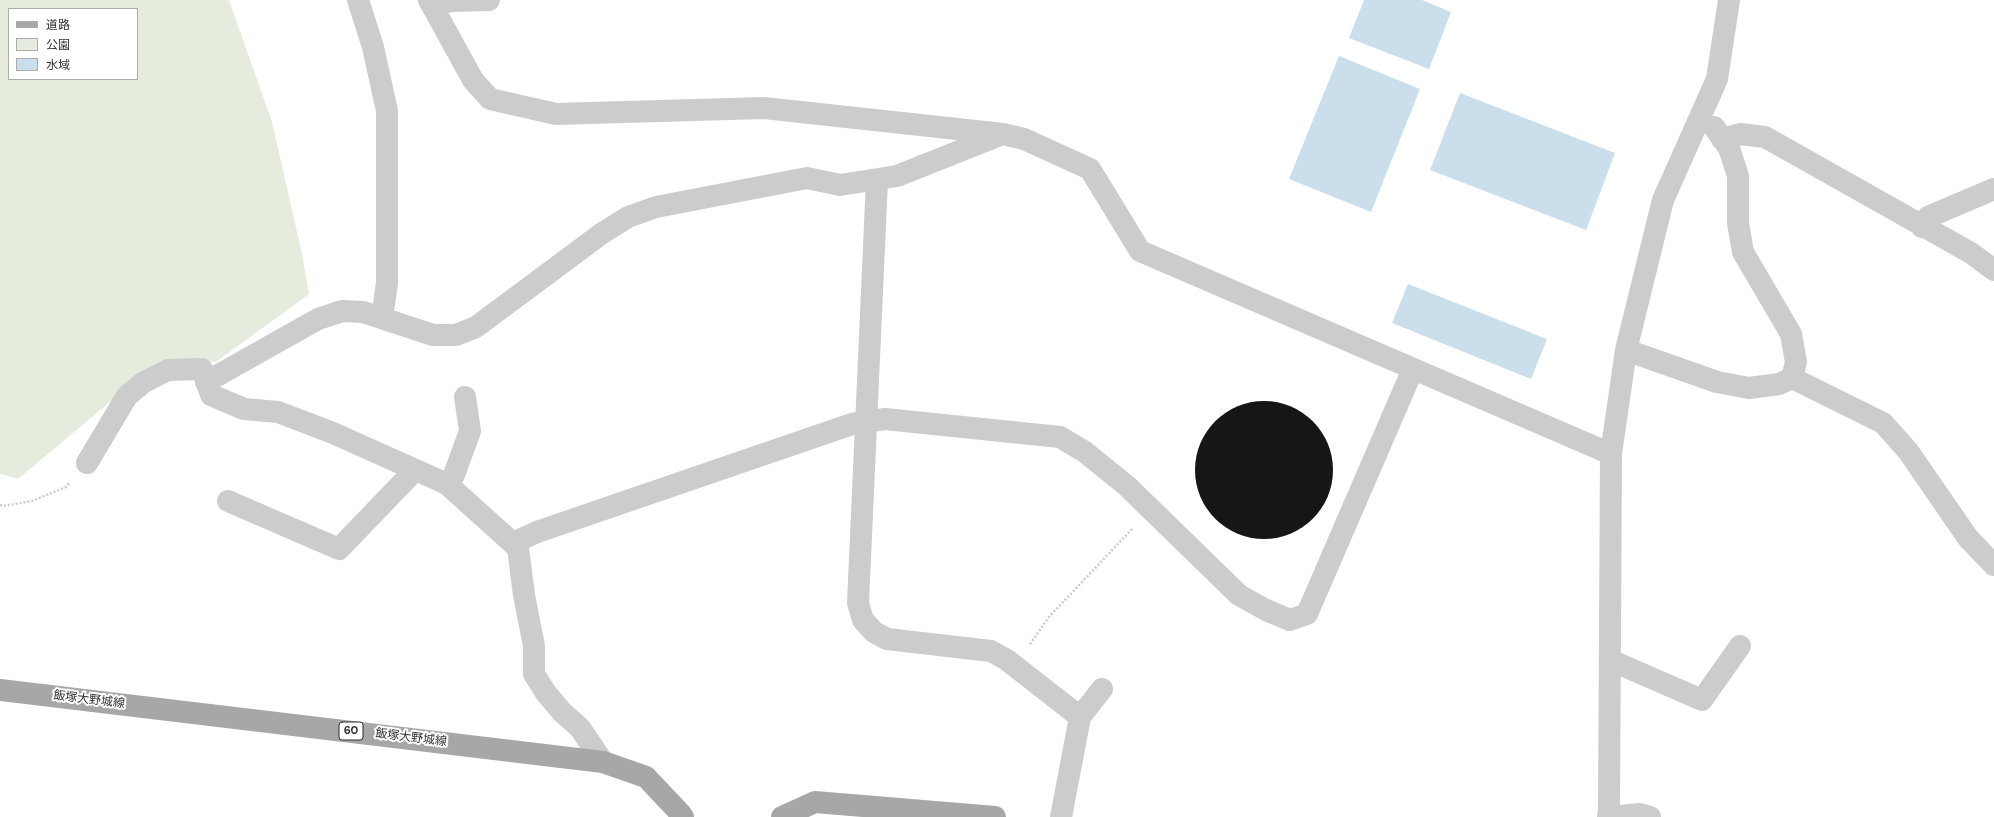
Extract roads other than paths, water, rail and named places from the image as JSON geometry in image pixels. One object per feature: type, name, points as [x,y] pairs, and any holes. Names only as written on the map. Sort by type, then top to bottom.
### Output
[{"type":"main road","name":"飯塚大野城線","points":[[0,690],[603,762],[646,777],[682,814],[683,817]]},
{"type":"main road","points":[[782,817],[815,802],[929,814],[996,817]]},
{"type":"street","points":[[358,0],[372,48],[387,111],[387,283],[382,318]]},
{"type":"street","points":[[489,0],[431,2],[473,80],[490,99],[556,114],[764,108],[1003,134],[1024,139],[1090,169],[1140,251],[1611,454]]},
{"type":"street","points":[[1650,817],[1640,814],[1609,817],[1611,454],[1626,350],[1663,200],[1717,79],[1729,0]]},
{"type":"street","points":[[1626,350],[1717,382],[1749,388],[1780,384],[1792,378],[1796,362],[1791,334],[1743,252],[1738,223],[1738,176],[1729,148],[1703,111]]},
{"type":"street","points":[[206,382],[318,319],[342,311],[363,312],[433,336],[456,335],[476,327],[601,234],[628,217],[656,207],[807,178],[840,185],[897,176],[1003,134]]},
{"type":"street","points":[[1722,138],[1740,134],[1765,137],[1970,254],[1994,270]]},
{"type":"street","points":[[877,180],[858,603],[863,620],[874,632],[887,639],[991,651],[1016,667],[1080,717]]},
{"type":"street","points":[[1922,227],[1928,217],[1994,189]]},
{"type":"street","points":[[87,463],[127,396],[144,382],[168,370],[202,369],[211,395],[244,409],[278,412],[332,433],[447,484],[518,548],[524,595],[534,646],[534,674],[546,693],[562,712],[580,728],[603,762]]},
{"type":"street","points":[[513,543],[559,524],[852,424],[885,419],[1060,437],[1085,452],[1127,486],[1239,595],[1266,610],[1290,620],[1307,614],[1413,369]]},
{"type":"street","points":[[1792,378],[1883,423],[1908,451],[1968,538],[1994,565]]},
{"type":"street","points":[[447,484],[454,475],[470,431],[465,397]]},
{"type":"street","points":[[228,501],[339,548],[415,470]]},
{"type":"street","points":[[1610,660],[1702,700],[1740,646]]},
{"type":"street","points":[[1062,817],[1080,717],[1102,689]]},
{"type":"water","points":[[1364,0],[1422,0],[1451,12],[1429,69],[1349,38]]},
{"type":"water","points":[[1339,56],[1420,89],[1371,212],[1289,179]]},
{"type":"water","points":[[1460,93],[1615,153],[1586,230],[1430,170]]},
{"type":"water","points":[[1408,284],[1547,339],[1531,379],[1392,323]]}]
